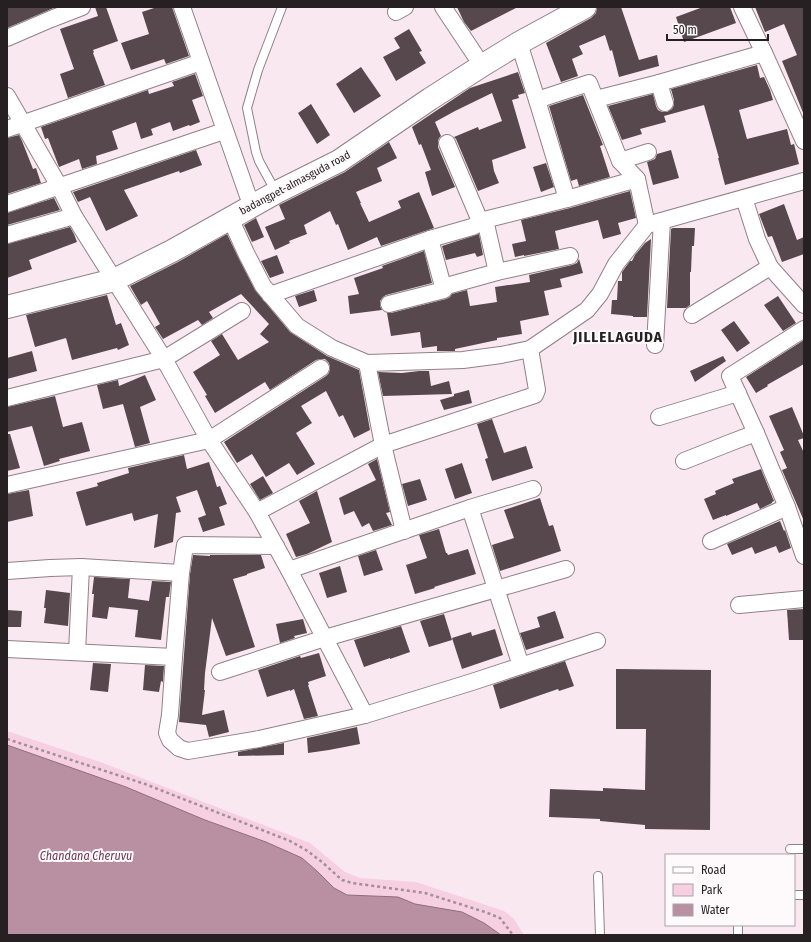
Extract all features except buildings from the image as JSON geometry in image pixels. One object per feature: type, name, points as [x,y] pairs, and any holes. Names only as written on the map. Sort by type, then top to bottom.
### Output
[{"type":"street","points":[[7,38],[49,13],[82,7]]},
{"type":"street","points":[[182,7],[224,131],[248,196]]},
{"type":"street","points":[[443,7],[475,55]]},
{"type":"street","name":"badangpet-almasguda road","points":[[7,294],[110,273],[139,254],[225,206],[248,196],[334,146],[475,55],[560,7]]},
{"type":"street","name":"badangpet-almasguda road","points":[[7,307],[172,251],[277,192],[339,161],[483,65],[519,43],[585,7]]},
{"type":"street","points":[[742,7],[804,141]]},
{"type":"street","points":[[519,43],[567,199]]},
{"type":"street","points":[[596,99],[659,83],[764,53]]},
{"type":"street","points":[[7,129],[201,62]]},
{"type":"street","points":[[537,100],[590,83],[620,161],[637,179],[654,223],[655,345]]},
{"type":"street","points":[[659,83],[665,103]]},
{"type":"street","points":[[7,96],[59,186],[74,216],[164,359],[209,440],[257,512],[365,715]]},
{"type":"street","points":[[7,204],[224,131]]},
{"type":"street","points":[[447,143],[483,221],[497,272]]},
{"type":"street","points":[[620,161],[648,152]]},
{"type":"street","points":[[270,295],[430,239],[472,227],[483,221],[637,179]]},
{"type":"street","points":[[230,218],[263,286],[270,295],[297,326],[332,348],[367,363],[464,360],[501,356],[530,349],[587,310],[600,294],[616,264],[654,223],[804,181]]},
{"type":"street","points":[[744,198],[757,239],[770,267],[804,305]]},
{"type":"street","points":[[7,235],[74,216]]},
{"type":"street","points":[[389,304],[444,290],[430,239]]},
{"type":"street","points":[[443,286],[497,272],[570,256]]},
{"type":"street","points":[[692,315],[770,267]]},
{"type":"street","points":[[7,398],[164,359],[242,311]]},
{"type":"street","points":[[804,329],[730,376],[787,507],[804,556]]},
{"type":"street","points":[[257,512],[383,445],[535,395],[537,390],[530,349]]},
{"type":"street","points":[[367,363],[383,445],[404,531]]},
{"type":"street","points":[[7,485],[209,440],[321,368]]},
{"type":"street","points":[[660,417],[738,393]]},
{"type":"street","points":[[684,461],[756,433]]},
{"type":"street","points":[[289,570],[470,508],[534,489]]},
{"type":"street","points":[[711,541],[787,507]]},
{"type":"street","points":[[470,508],[520,666]]},
{"type":"street","points":[[276,546],[185,545],[181,573],[170,715],[167,733],[170,740],[179,748],[188,751],[244,742],[365,715],[597,641]]},
{"type":"street","points":[[7,571],[81,567],[181,573]]},
{"type":"street","points":[[77,652],[81,567]]},
{"type":"street","points":[[220,672],[325,638],[566,569]]},
{"type":"street","points":[[739,606],[804,599]]},
{"type":"street","points":[[7,649],[174,657]]},
{"type":"lane","points":[[271,183],[259,161],[246,108],[258,70],[282,7]]},
{"type":"lane","points":[[790,849],[804,849]]},
{"type":"lane","points":[[598,876],[600,935]]},
{"type":"path","points":[[7,738],[145,784],[290,841],[306,850],[342,880],[352,883],[425,893],[485,912],[500,918],[513,935]]},
{"type":"green space","name":"Chandana Cheruvu","points":[[7,731],[103,763],[310,843],[345,872],[360,878],[416,882],[504,911],[514,919],[524,935],[7,935]]},
{"type":"water","name":"Chandana Cheruvu","points":[[7,745],[126,787],[205,820],[266,842],[302,858],[334,888],[347,895],[398,897],[415,904],[462,912],[484,923],[501,935],[7,935]]},
{"type":"district","name":"JILLELAGUDA","points":[[618,337]]}]
